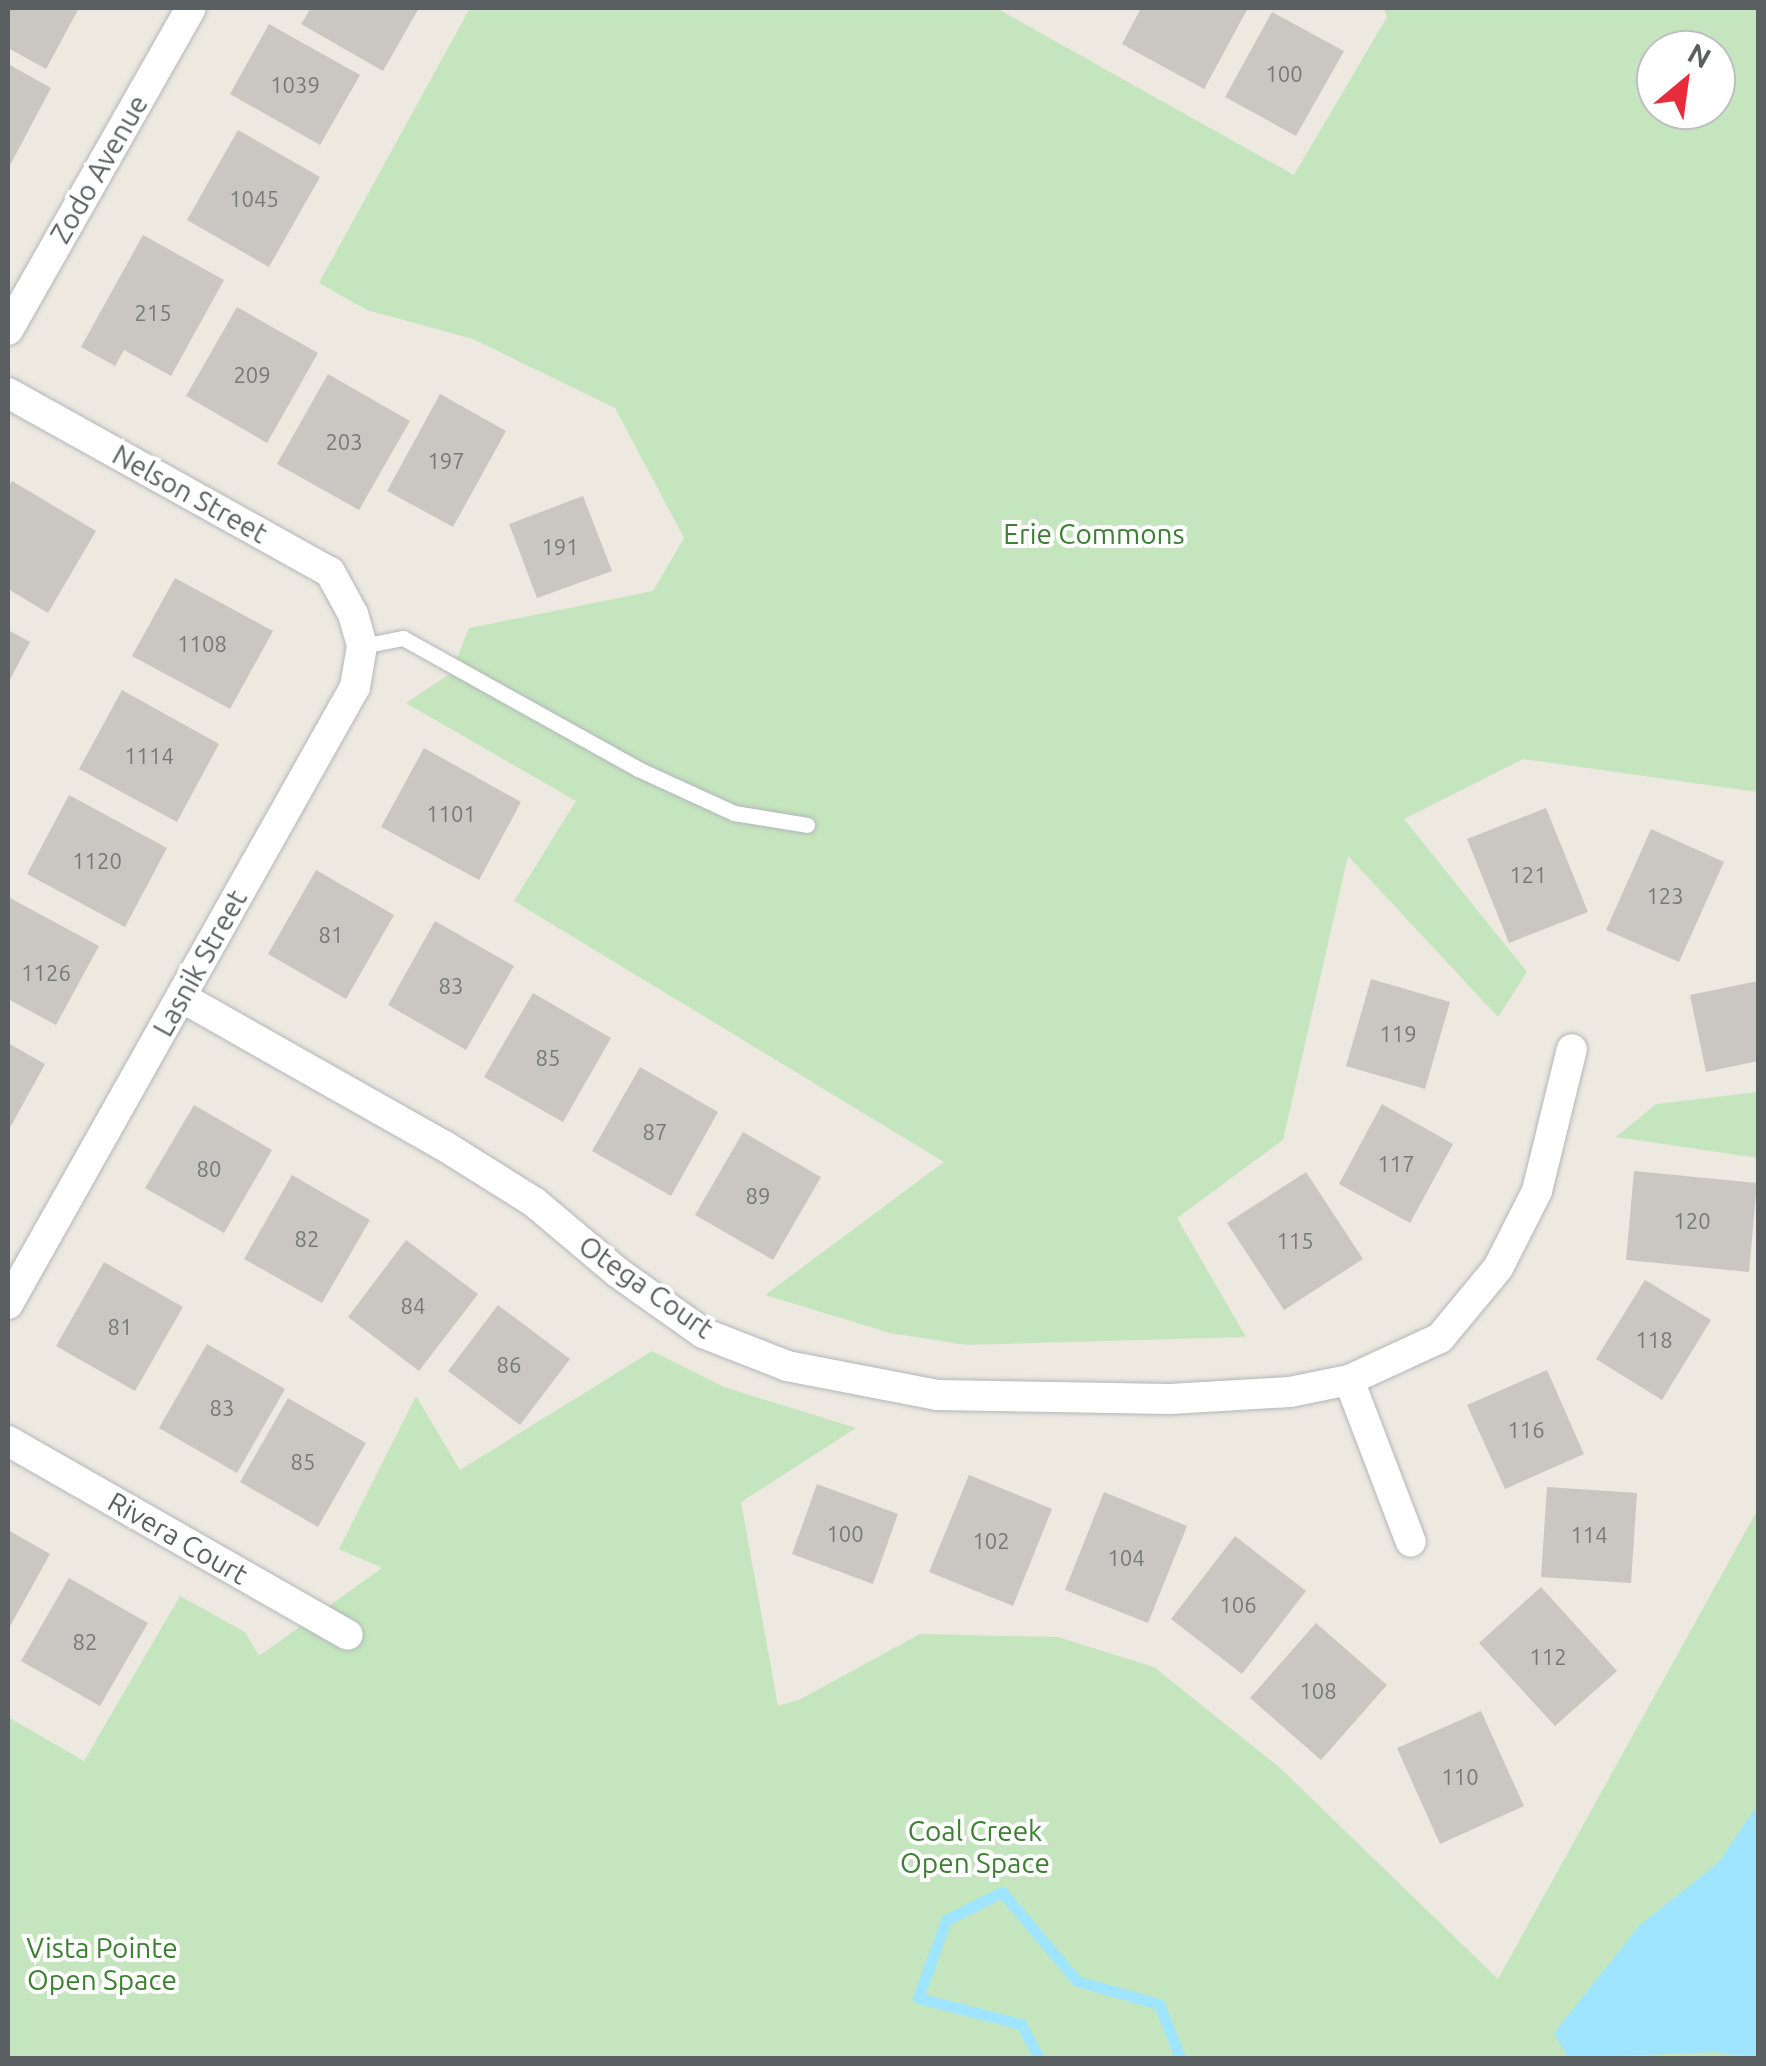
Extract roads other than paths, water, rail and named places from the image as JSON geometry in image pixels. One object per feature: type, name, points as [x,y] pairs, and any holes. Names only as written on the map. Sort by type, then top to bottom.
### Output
[{"type":"street","name":"Zodo Avenue","points":[[8,330],[191,8]]},
{"type":"street","name":"Nelson Street","points":[[8,393],[330,572],[353,614]]},
{"type":"street","name":"Lasnik Street","points":[[8,1304],[355,687],[362,646],[353,614]]},
{"type":"street","name":"Otega Court","points":[[181,998],[442,1144],[534,1202],[617,1272],[704,1333],[786,1366],[937,1395],[1170,1399],[1290,1392],[1348,1380],[1440,1338],[1498,1268],[1537,1190],[1572,1049]]},
{"type":"street","points":[[1348,1380],[1411,1542]]},
{"type":"street","name":"Rivera Court","points":[[8,1440],[348,1635]]},
{"type":"lane","points":[[362,646],[403,638],[638,770],[734,813],[807,825]]},
{"type":"water","points":[[1758,1804],[1758,2058],[1715,2052],[1568,2058],[1554,2033],[1640,1925],[1719,1862]]},
{"type":"waterway","points":[[1039,2058],[1021,2024],[918,1998],[946,1920],[1002,1892],[1077,1981],[1159,2004],[1180,2058]]},
{"type":"park label","name":"Erie Commons","points":[[1094,534]]},
{"type":"park label","name":"Coal Creek Open Space","points":[[975,1847]]},
{"type":"park label","name":"Vista Pointe Open Space","points":[[102,1964]]}]
